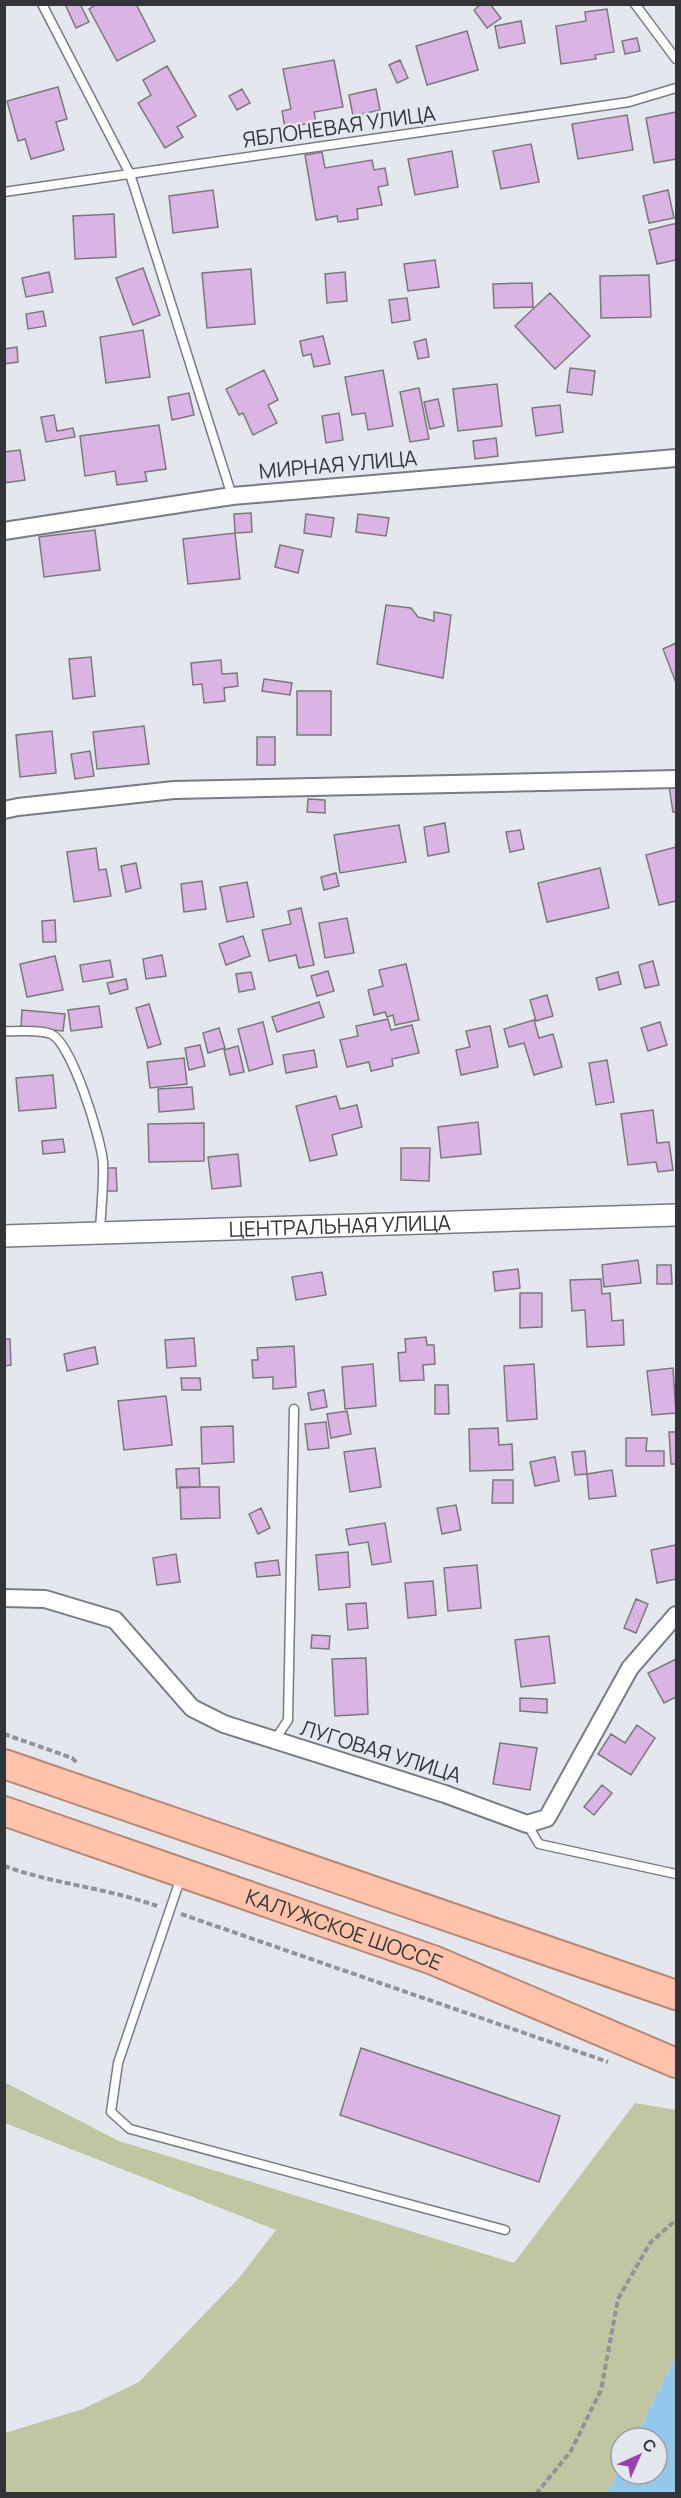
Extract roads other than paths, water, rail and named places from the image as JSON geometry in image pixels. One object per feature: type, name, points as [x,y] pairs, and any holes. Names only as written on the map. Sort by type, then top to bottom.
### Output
[{"type":"highway","points":[[4,1764],[676,1995]]},
{"type":"highway","name":"КАЛУЖСКОЕ ШОССЕ","points":[[4,1811],[183,1871],[433,1960],[676,2063]]},
{"type":"street","name":"МИРНАЯ УЛИЦА","points":[[4,531],[232,496],[675,461]]},
{"type":"street","points":[[4,810],[174,790],[676,779]]},
{"type":"street","name":"ЦЕНТРАЛЬНАЯ УЛИЦА","points":[[4,1236],[676,1215]]},
{"type":"street","name":"ЛУГОВАЯ УЛИЦА","points":[[4,1598],[45,1599],[115,1620],[192,1708],[224,1724],[446,1794],[527,1824]]},
{"type":"street","points":[[527,1824],[547,1818],[630,1668],[676,1615]]},
{"type":"lane","points":[[42,4],[130,174],[232,496]]},
{"type":"lane","points":[[635,4],[676,59]]},
{"type":"lane","name":"ЯБЛОНЕВАЯ УЛИЦА","points":[[4,192],[629,102],[676,88]]},
{"type":"lane","points":[[4,1031],[51,1034],[60,1041],[75,1072],[90,1107],[103,1160],[100,1232]]},
{"type":"lane","points":[[274,1741],[288,1720],[294,1409]]},
{"type":"lane","points":[[527,1824],[539,1844],[676,1874]]},
{"type":"lane","points":[[183,1871],[118,2063],[111,2112],[129,2129],[505,2230]]},
{"type":"water","points":[[676,2356],[676,2493],[607,2493],[611,2486],[669,2486],[669,2426],[641,2426]]}]
